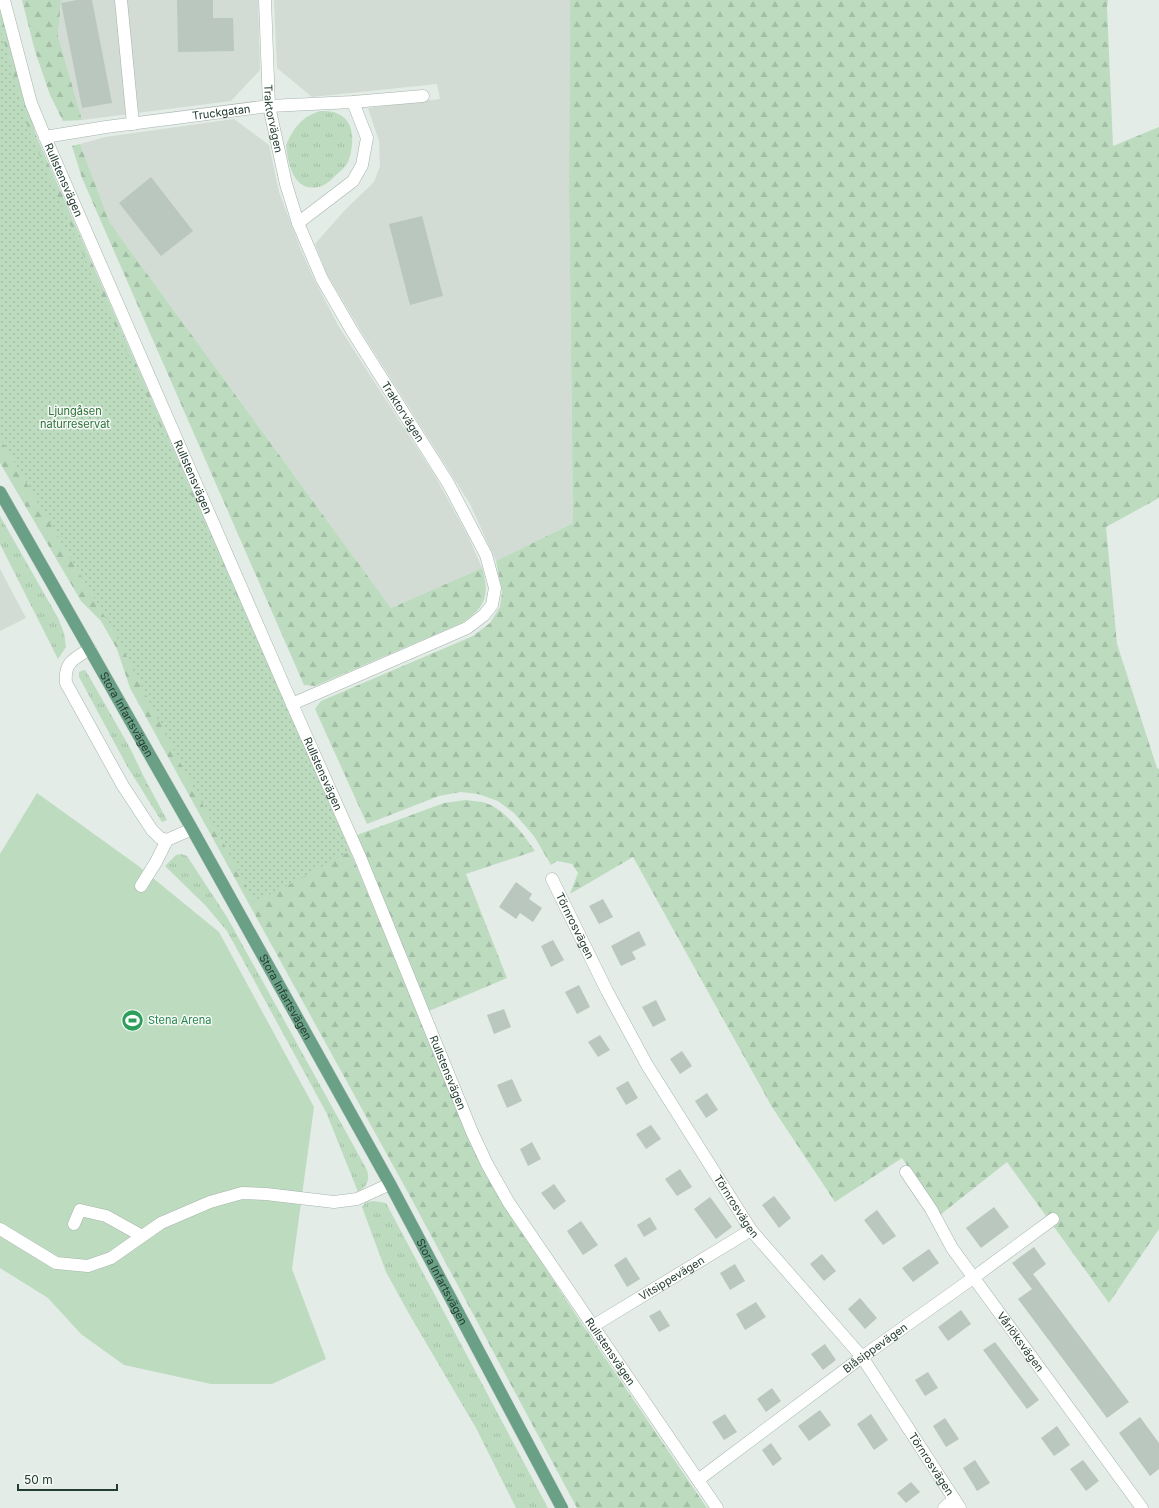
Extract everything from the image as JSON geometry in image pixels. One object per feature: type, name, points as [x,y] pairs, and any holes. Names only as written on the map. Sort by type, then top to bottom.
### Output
[{"type":"main road","name":"Stora Infartsvägen","points":[[0,492],[192,829],[390,1184],[562,1508]]},
{"type":"street","name":"Rullstensvägen","points":[[4,0],[31,103],[45,137],[360,858],[472,1132],[487,1164],[509,1203],[718,1508]]},
{"type":"street","points":[[121,0],[133,124]]},
{"type":"street","name":"Traktorvägen","points":[[265,0],[269,106],[286,184],[298,223],[322,279],[352,331],[448,483],[486,555],[495,588],[492,605],[484,616],[467,628],[292,704]]},
{"type":"street","name":"Truckgatan","points":[[45,137],[269,106],[353,102],[424,96]]},
{"type":"street","points":[[298,223],[353,181],[362,165],[367,138],[353,102]]},
{"type":"street","points":[[90,649],[72,660],[65,672],[66,683],[123,786],[152,830],[160,838],[168,840]]},
{"type":"street","points":[[141,886],[168,840],[192,829]]},
{"type":"street","name":"Törnrosvägen","points":[[552,879],[607,991],[647,1065],[751,1230],[862,1356],[957,1504]]},
{"type":"street","name":"Vårlöksvägen","points":[[906,1172],[930,1209],[952,1248],[973,1278],[1142,1508]]},
{"type":"street","points":[[0,1230],[56,1263],[88,1266],[111,1258],[161,1223],[203,1205],[242,1193],[266,1194],[334,1202],[357,1200],[390,1184]]},
{"type":"street","points":[[74,1224],[80,1210],[106,1216],[142,1236]]},
{"type":"street","name":"Blåsippevägen","points":[[698,1480],[862,1356],[973,1278],[1053,1219]]},
{"type":"street","name":"Vitsippevägen","points":[[593,1326],[751,1230]]},
{"type":"street","points":[[944,1508],[957,1504]]},
{"type":"shaded area","points":[[61,0],[258,0],[260,70],[231,101],[82,120],[58,36]]},
{"type":"shaded area","points":[[274,0],[570,0],[569,191],[573,523],[496,561],[470,504],[362,333],[327,274],[315,244],[344,211],[374,182],[380,166],[379,141],[368,108],[440,99],[437,84],[312,97],[277,68]]},
{"type":"shaded area","points":[[234,119],[269,145],[279,192],[301,250],[314,279],[339,327],[435,476],[468,536],[482,568],[391,608],[110,223],[80,144],[105,137]]},
{"type":"shaded area","points":[[0,569],[26,618],[0,631]]},
{"type":"green space","points":[[22,0],[61,0],[58,36],[82,120],[63,121],[50,95],[35,51]]},
{"type":"green space","points":[[570,0],[1108,0],[1107,7],[1113,146],[1159,127],[1159,498],[1106,527],[1117,644],[1157,768],[1159,769],[1159,1229],[1109,1303],[1007,1162],[940,1215],[902,1158],[835,1202],[772,1107],[633,857],[570,894],[578,873],[572,864],[557,861],[551,865],[534,836],[514,813],[498,801],[478,794],[461,792],[439,796],[367,824],[315,709],[321,701],[473,636],[490,623],[500,607],[502,592],[496,561],[573,523],[569,191]]},
{"type":"green space","points":[[0,8],[36,135],[353,858],[478,1159],[501,1200],[576,1315],[707,1508],[577,1508],[411,1198],[130,688],[117,649],[101,621],[81,601],[0,463]]},
{"type":"green space","name":"Ljungåsen naturreservat","points":[[0,28],[29,131],[350,851],[255,902],[175,753],[118,639],[0,438]]},
{"type":"green space","points":[[320,111],[335,112],[347,121],[352,132],[352,145],[348,162],[330,181],[318,187],[310,187],[297,181],[293,175],[288,160],[286,145],[295,128],[303,120],[313,113]]},
{"type":"green space","points":[[80,144],[110,223],[391,608],[482,568],[486,593],[481,606],[476,612],[462,623],[315,686],[304,685],[82,178],[72,146]]},
{"type":"green space","points":[[0,516],[58,618],[64,633],[66,647],[58,659],[0,544]]},
{"type":"green space","points":[[84,670],[86,671],[130,748],[167,820],[162,822],[127,766],[79,677],[79,672]]},
{"type":"green space","name":"Stena Arena","points":[[37,793],[137,865],[219,932],[314,1107],[292,1269],[326,1359],[272,1384],[211,1384],[124,1365],[81,1334],[48,1298],[0,1268],[0,854]]},
{"type":"green space","points":[[466,800],[482,802],[498,809],[512,822],[535,851],[466,874],[507,978],[429,1011],[357,835],[444,803]]},
{"type":"green space","points":[[181,854],[187,856],[227,917],[367,1170],[367,1183],[364,1188],[358,1192],[326,1112],[227,931],[206,906],[165,866],[176,855]]},
{"type":"green space","points":[[374,1201],[386,1203],[548,1508],[516,1508],[476,1428],[386,1272],[362,1207],[366,1202]]},
{"type":"building","points":[[77,0],[92,0],[112,103],[82,108],[61,3]]},
{"type":"building","points":[[177,0],[213,0],[213,18],[233,18],[234,51],[178,52]]},
{"type":"building","points":[[151,177],[193,231],[161,256],[119,203]]},
{"type":"building","points":[[422,216],[443,296],[410,305],[389,224]]},
{"type":"building","points":[[516,882],[532,894],[529,899],[542,908],[533,922],[520,913],[516,919],[499,907]]},
{"type":"building","points":[[603,899],[613,917],[599,924],[589,906]]},
{"type":"building","points":[[639,931],[646,945],[632,952],[636,959],[621,966],[611,946]]},
{"type":"building","points":[[553,940],[564,960],[551,967],[541,946]]},
{"type":"building","points":[[579,985],[590,1007],[577,1014],[565,992]]},
{"type":"building","points":[[656,1000],[666,1020],[653,1027],[642,1007]]},
{"type":"building","points":[[504,1009],[511,1027],[494,1034],[487,1015]]},
{"type":"building","points":[[600,1035],[610,1050],[598,1057],[588,1042]]},
{"type":"building","points":[[682,1051],[692,1066],[680,1074],[670,1059]]},
{"type":"building","points":[[512,1079],[522,1101],[507,1108],[497,1085]]},
{"type":"building","points":[[628,1081],[638,1098],[626,1105],[616,1088]]},
{"type":"building","points":[[707,1093],[718,1110],[706,1118],[695,1101]]},
{"type":"building","points":[[651,1125],[661,1139],[646,1149],[636,1134]]},
{"type":"building","points":[[532,1142],[541,1159],[528,1166],[520,1149]]},
{"type":"building","points":[[680,1169],[692,1187],[677,1196],[665,1179]]},
{"type":"building","points":[[554,1184],[566,1201],[554,1210],[541,1193]]},
{"type":"building","points":[[774,1196],[791,1218],[779,1228],[762,1205]]},
{"type":"building","points":[[710,1197],[732,1227],[716,1239],[694,1209]]},
{"type":"building","points":[[994,1207],[1009,1227],[981,1248],[966,1228]]},
{"type":"building","points":[[877,1210],[896,1236],[883,1245],[864,1220]]},
{"type":"building","points":[[650,1217],[657,1229],[644,1237],[637,1225]]},
{"type":"building","points":[[581,1221],[598,1245],[583,1255],[567,1231]]},
{"type":"building","points":[[1034,1247],[1046,1264],[1033,1274],[1129,1402],[1107,1418],[1018,1299],[1032,1289],[1012,1263]]},
{"type":"building","points":[[929,1249],[939,1263],[913,1282],[902,1268]]},
{"type":"building","points":[[822,1254],[836,1271],[824,1281],[810,1264]]},
{"type":"building","points":[[626,1257],[640,1279],[627,1287],[614,1265]]},
{"type":"building","points":[[735,1264],[745,1281],[730,1290],[720,1273]]},
{"type":"building","points":[[860,1298],[877,1318],[865,1329],[848,1309]]},
{"type":"building","points":[[756,1302],[766,1317],[745,1330],[736,1314]]},
{"type":"building","points":[[660,1310],[670,1326],[659,1332],[649,1316]]},
{"type":"building","points":[[961,1310],[971,1324],[948,1341],[938,1327]]},
{"type":"building","points":[[995,1342],[1039,1400],[1027,1409],[983,1350]]},
{"type":"building","points":[[825,1344],[836,1360],[823,1370],[811,1354]]},
{"type":"building","points":[[928,1372],[938,1388],[925,1396],[915,1380]]},
{"type":"building","points":[[772,1388],[781,1401],[766,1412],[757,1399]]},
{"type":"building","points":[[820,1410],[831,1425],[809,1441],[798,1426]]},
{"type":"building","points":[[725,1414],[737,1432],[724,1440],[712,1422]]},
{"type":"building","points":[[871,1414],[888,1440],[874,1450],[857,1424]]},
{"type":"building","points":[[1140,1417],[1159,1443],[1159,1469],[1150,1476],[1119,1433]]},
{"type":"building","points":[[945,1418],[959,1439],[946,1447],[933,1426]]},
{"type":"building","points":[[1057,1426],[1070,1445],[1054,1456],[1041,1438]]},
{"type":"building","points":[[771,1443],[782,1459],[773,1466],[762,1450]]},
{"type":"building","points":[[975,1460],[990,1483],[977,1491],[963,1468]]},
{"type":"building","points":[[1083,1460],[1099,1481],[1086,1491],[1070,1469]]},
{"type":"building","points":[[911,1482],[920,1492],[906,1503],[897,1493]]},
{"type":"place","name":"Stena Arena","points":[[133,1020]]}]
